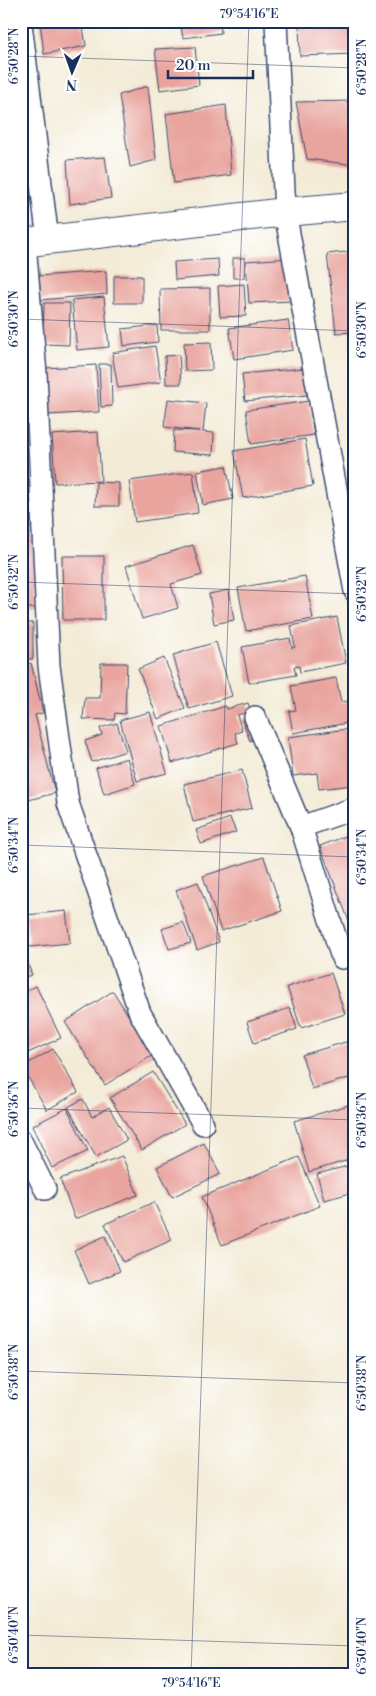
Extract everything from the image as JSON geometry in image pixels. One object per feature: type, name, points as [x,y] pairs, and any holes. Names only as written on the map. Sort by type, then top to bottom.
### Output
[{"type":"main road","points":[[31,242],[285,212],[355,206]]},
{"type":"street","points":[[276,21],[285,212],[355,591]]},
{"type":"street","points":[[21,24],[49,666],[68,803],[140,1013],[203,1124]]},
{"type":"street","points":[[255,717],[301,827],[342,958]]},
{"type":"street","points":[[301,827],[355,808]]},
{"type":"street","points":[[21,1141],[45,1189]]},
{"type":"building","points":[[40,21],[82,21],[86,46],[44,54]]},
{"type":"building","points":[[180,21],[220,21],[221,33],[183,38]]},
{"type":"building","points":[[299,21],[355,21],[355,54],[300,56]]},
{"type":"building","points":[[195,47],[199,85],[160,90],[155,49]]},
{"type":"building","points":[[148,86],[156,160],[130,167],[119,95]]},
{"type":"building","points":[[355,101],[355,165],[307,159],[296,102]]},
{"type":"building","points":[[226,105],[231,175],[174,183],[166,114]]},
{"type":"building","points":[[105,157],[111,198],[70,204],[67,160]]},
{"type":"building","points":[[355,251],[355,332],[336,333],[327,254]]},
{"type":"building","points":[[233,258],[245,258],[244,278],[233,278]]},
{"type":"building","points":[[290,258],[292,301],[249,303],[246,261]]},
{"type":"building","points":[[218,259],[219,276],[175,280],[174,262]]},
{"type":"building","points":[[106,271],[107,294],[41,300],[39,276]]},
{"type":"building","points":[[114,276],[142,276],[142,303],[114,303]]},
{"type":"building","points":[[244,284],[246,316],[220,317],[218,286]]},
{"type":"building","points":[[210,288],[210,330],[161,330],[160,289]]},
{"type":"building","points":[[104,297],[109,347],[77,350],[72,300]]},
{"type":"building","points":[[44,303],[70,303],[69,345],[43,344]]},
{"type":"building","points":[[288,320],[293,350],[234,359],[229,328]]},
{"type":"building","points":[[157,325],[158,342],[124,346],[122,329]]},
{"type":"building","points":[[211,342],[212,370],[185,371],[184,343]]},
{"type":"building","points":[[155,346],[161,382],[118,388],[112,353]]},
{"type":"building","points":[[179,355],[181,384],[166,384],[165,356]]},
{"type":"building","points":[[99,364],[111,364],[112,406],[101,407]]},
{"type":"building","points":[[96,365],[99,412],[48,415],[45,368]]},
{"type":"building","points":[[304,368],[307,395],[245,401],[242,374]]},
{"type":"building","points":[[168,399],[206,403],[203,432],[214,433],[213,455],[173,452],[174,430],[200,431],[164,427]]},
{"type":"building","points":[[309,401],[314,435],[251,444],[246,410]]},
{"type":"building","points":[[21,405],[23,405],[25,431],[21,431]]},
{"type":"building","points":[[98,432],[101,481],[55,483],[52,435]]},
{"type":"building","points":[[305,439],[313,486],[243,498],[234,451]]},
{"type":"building","points":[[226,466],[233,499],[203,505],[197,471]]},
{"type":"building","points":[[193,472],[198,513],[135,522],[129,481]]},
{"type":"building","points":[[96,482],[119,483],[119,506],[95,506]]},
{"type":"building","points":[[21,527],[33,527],[36,608],[21,608]]},
{"type":"building","points":[[193,545],[202,575],[171,584],[178,608],[142,619],[126,566]]},
{"type":"building","points":[[62,556],[104,556],[104,620],[63,620]]},
{"type":"building","points":[[305,576],[313,619],[246,631],[238,588]]},
{"type":"building","points":[[229,590],[234,620],[214,624],[209,594]]},
{"type":"building","points":[[337,617],[346,663],[300,672],[299,666],[294,667],[296,675],[249,683],[242,647],[290,638],[292,648],[295,647],[291,626]]},
{"type":"building","points":[[21,623],[33,623],[33,659],[21,659]]},
{"type":"building","points":[[216,642],[232,696],[189,709],[173,655]]},
{"type":"building","points":[[164,658],[185,708],[158,719],[138,669]]},
{"type":"building","points":[[31,663],[43,713],[35,715],[55,793],[21,802],[21,666]]},
{"type":"building","points":[[101,663],[127,663],[125,714],[115,713],[114,720],[83,719],[85,698],[100,698]]},
{"type":"building","points":[[336,678],[341,702],[349,701],[353,722],[293,733],[289,711],[296,710],[291,686]]},
{"type":"building","points":[[248,703],[251,711],[237,715],[242,731],[235,733],[238,743],[172,763],[161,726],[226,706],[227,709]]},
{"type":"building","points":[[150,712],[167,773],[137,781],[120,720]]},
{"type":"building","points":[[252,716],[260,737],[250,741],[242,720]]},
{"type":"building","points":[[117,723],[126,751],[92,762],[85,741],[102,735],[100,728]]},
{"type":"building","points":[[355,728],[355,767],[351,768],[353,785],[319,789],[317,773],[293,776],[288,737]]},
{"type":"building","points":[[127,758],[135,784],[104,794],[96,768]]},
{"type":"building","points":[[242,770],[252,808],[193,822],[184,784]]},
{"type":"building","points":[[230,818],[236,832],[201,844],[196,830]]},
{"type":"building","points":[[355,829],[355,928],[352,929],[320,846],[346,836],[345,833]]},
{"type":"building","points":[[264,857],[282,911],[221,931],[203,876]]},
{"type":"building","points":[[198,882],[219,942],[197,950],[176,890]]},
{"type":"building","points":[[66,911],[70,943],[29,947],[26,915]]},
{"type":"building","points":[[183,922],[191,943],[169,949],[162,929]]},
{"type":"building","points":[[21,946],[32,975],[21,978]]},
{"type":"building","points":[[331,973],[345,1014],[301,1028],[287,987]]},
{"type":"building","points":[[36,986],[61,1038],[21,1056],[21,993]]},
{"type":"building","points":[[113,991],[153,1055],[105,1085],[65,1022]]},
{"type":"building","points":[[290,1008],[297,1029],[254,1043],[247,1022]]},
{"type":"building","points":[[349,1041],[355,1058],[355,1076],[312,1089],[302,1055]]},
{"type":"building","points":[[53,1049],[78,1092],[47,1110],[22,1067]]},
{"type":"building","points":[[153,1072],[185,1124],[142,1150],[110,1098]]},
{"type":"building","points":[[83,1099],[92,1117],[109,1107],[127,1140],[96,1157],[68,1107]]},
{"type":"building","points":[[355,1103],[355,1158],[309,1172],[294,1121]]},
{"type":"building","points":[[67,1108],[88,1151],[52,1168],[32,1126]]},
{"type":"building","points":[[204,1143],[220,1174],[172,1197],[157,1167]]},
{"type":"building","points":[[122,1156],[138,1195],[75,1219],[60,1179]]},
{"type":"building","points":[[299,1157],[320,1206],[222,1245],[202,1197]]},
{"type":"building","points":[[355,1164],[355,1192],[324,1200],[317,1174]]},
{"type":"building","points":[[154,1202],[172,1240],[123,1262],[105,1224]]},
{"type":"building","points":[[105,1236],[120,1271],[89,1284],[74,1250]]}]
